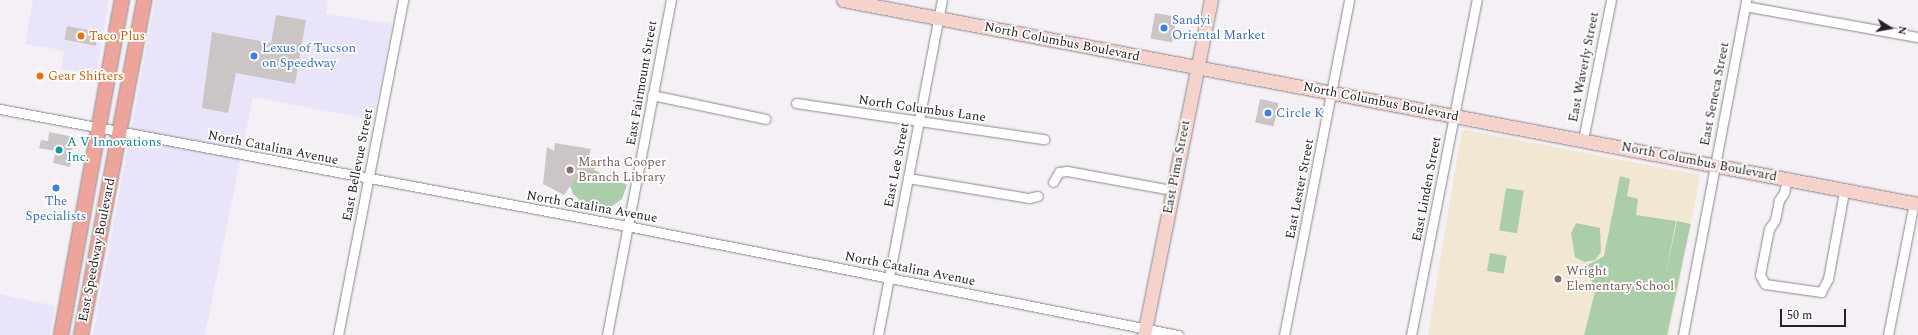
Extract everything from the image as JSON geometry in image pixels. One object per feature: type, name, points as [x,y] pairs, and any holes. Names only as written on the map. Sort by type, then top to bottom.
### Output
[{"type":"main road","name":"East Speedway Boulevard","points":[[61,335],[122,0]]},
{"type":"main road","name":"East Speedway Boulevard","points":[[81,335],[142,0]]},
{"type":"street","name":"East Bellevue Street","points":[[338,335],[403,0]]},
{"type":"street","name":"East Fairmount Street","points":[[606,335],[671,0]]},
{"type":"street","name":"North Columbus Boulevard","points":[[843,0],[1787,179],[1844,192],[1916,204]]},
{"type":"street","name":"East Lee Street","points":[[878,335],[942,0]]},
{"type":"street","name":"East Pima Street","points":[[1144,332],[1211,0]]},
{"type":"street","name":"East Lester Street","points":[[1284,335],[1350,0]]},
{"type":"street","name":"East Linden Street","points":[[1411,335],[1477,0]]},
{"type":"street","name":"East Waverly Street","points":[[1583,140],[1611,0]]},
{"type":"street","points":[[1746,3],[1918,37]]},
{"type":"street","name":"East Seneca Street","points":[[1683,335],[1746,3]]},
{"type":"street","points":[[652,96],[766,119]]},
{"type":"street","name":"North Columbus Lane","points":[[796,103],[1044,139]]},
{"type":"street","name":"North Catalina Avenue","points":[[0,109],[627,226],[889,278],[1144,332],[1178,335]]},
{"type":"street","points":[[1053,182],[1059,172],[1067,171],[1172,190]]},
{"type":"street","points":[[908,178],[1029,198],[1038,196]]},
{"type":"street","points":[[1787,179],[1784,193],[1779,200],[1775,220],[1769,229],[1760,275],[1765,284],[1821,292],[1828,279],[1844,192]]},
{"type":"street","points":[[1888,335],[1916,204]]},
{"type":"shaded area","points":[[33,0],[109,0],[96,75],[61,69],[64,51],[25,44]]},
{"type":"shaded area","points":[[155,0],[328,0],[326,14],[392,24],[373,120],[253,97],[205,335],[93,335]]},
{"type":"shaded area","name":"Wright Elementary School","points":[[1466,130],[1700,175],[1669,335],[1428,335],[1462,132]]},
{"type":"shaded area","points":[[0,294],[55,306],[50,335],[0,335]]},
{"type":"green space","points":[[594,170],[627,185],[622,199],[608,209],[589,208],[573,194],[570,185],[580,172]]},
{"type":"green space","points":[[1620,176],[1630,179],[1627,196],[1638,199],[1636,215],[1676,221],[1654,335],[1584,335],[1596,288],[1589,277],[1588,265],[1604,256]]},
{"type":"green space","points":[[1506,188],[1524,191],[1517,233],[1499,230]]},
{"type":"green space","points":[[1677,221],[1691,224],[1667,335],[1653,334]]},
{"type":"green space","points":[[1576,223],[1600,228],[1601,252],[1595,260],[1584,262],[1575,257],[1571,233]]},
{"type":"green space","points":[[1490,253],[1507,256],[1504,274],[1487,271]]},
{"type":"building","name":"Sandyi Oriental Market","points":[[1155,13],[1177,17],[1172,42],[1150,39]]},
{"type":"building","name":"Lexus of Tucson on Speedway","points":[[276,15],[306,20],[295,84],[236,73],[228,113],[202,108],[212,32],[271,43]]},
{"type":"building","name":"Taco Plus","points":[[67,26],[98,32],[96,46],[64,40]]},
{"type":"building","name":"Circle K","points":[[1260,99],[1279,103],[1274,126],[1255,122]]},
{"type":"building","name":"A V Innovations Inc.","points":[[49,132],[74,137],[70,167],[53,163],[56,151],[39,148],[41,140],[48,141]]},
{"type":"building","name":"Martha Cooper Branch Library","points":[[555,143],[591,149],[589,157],[592,158],[591,164],[596,167],[593,171],[580,172],[564,195],[543,184],[547,147],[554,151]]},
{"type":"place","name":"Sandyi Oriental Market","points":[[1164,28]]},
{"type":"place","name":"Taco Plus","points":[[81,36]]},
{"type":"place","name":"Lexus of Tucson on Speedway","points":[[254,56]]},
{"type":"place","name":"Gear Shifters","points":[[40,76]]},
{"type":"place","name":"Circle K","points":[[1268,113]]},
{"type":"place","name":"A V Innovations Inc.","points":[[59,150]]},
{"type":"place","name":"Martha Cooper Branch Library","points":[[570,170]]},
{"type":"place","name":"The Specialists","points":[[56,188]]},
{"type":"place","name":"Wright Elementary School","points":[[1558,279]]}]
